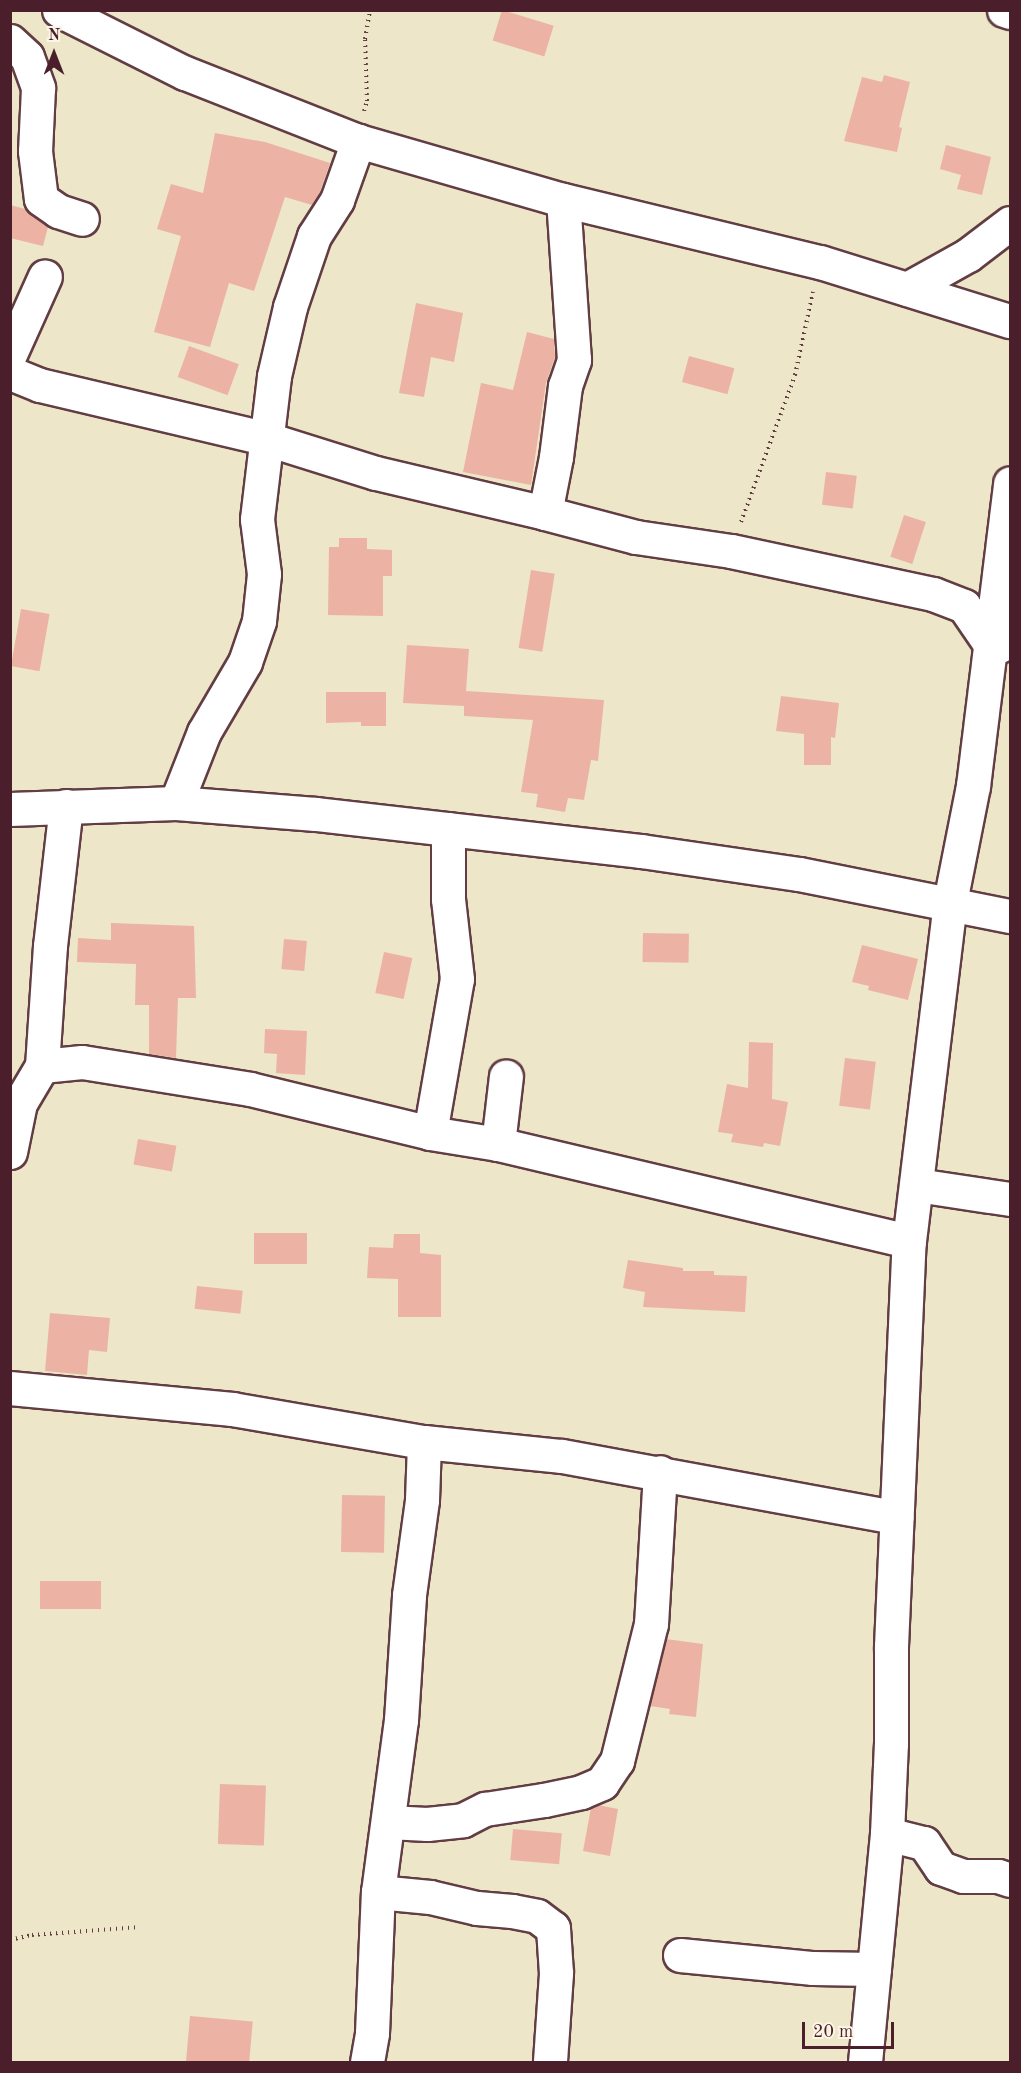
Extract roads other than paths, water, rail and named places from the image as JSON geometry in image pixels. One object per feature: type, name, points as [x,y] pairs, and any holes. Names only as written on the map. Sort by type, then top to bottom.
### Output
[{"type":"street","points":[[58,10],[185,73],[358,141],[563,200],[820,262],[1011,321]]},
{"type":"street","points":[[1004,10],[1011,12]]},
{"type":"street","points":[[10,41],[27,57],[38,88],[35,151],[41,199],[57,211],[82,219]]},
{"type":"street","points":[[176,803],[204,732],[245,662],[259,621],[264,574],[257,519],[264,438],[274,376],[290,307],[314,236],[337,200],[358,141]]},
{"type":"street","points":[[545,513],[556,457],[565,387],[574,360],[563,200]]},
{"type":"street","points":[[907,289],[968,255],[1011,223]]},
{"type":"street","points":[[10,354],[45,276]]},
{"type":"street","points":[[10,373],[40,386],[264,438],[376,473],[636,537],[731,550],[933,594],[964,606],[1000,646]]},
{"type":"street","points":[[865,2062],[886,1834],[896,1518],[909,1241],[950,902],[1000,646],[1011,483]]},
{"type":"street","points":[[10,809],[176,803],[316,814],[641,851],[776,871],[950,902],[1011,916]]},
{"type":"street","points":[[10,1152],[21,1103],[42,1066],[50,946],[66,806]]},
{"type":"street","points":[[430,1133],[457,979],[448,899],[448,829]]},
{"type":"street","points":[[42,1066],[82,1062],[250,1089],[430,1133],[498,1144],[909,1241]]},
{"type":"street","points":[[498,1144],[506,1076]]},
{"type":"street","points":[[917,1185],[1011,1198]]},
{"type":"street","points":[[10,1388],[232,1409],[424,1442],[562,1456],[660,1472],[896,1518]]},
{"type":"street","points":[[367,2062],[372,2033],[378,1893],[401,1720],[409,1595],[422,1500],[424,1442]]},
{"type":"street","points":[[388,1822],[427,1824],[463,1820],[485,1809],[581,1792],[602,1783],[617,1761],[651,1624],[660,1472]]},
{"type":"street","points":[[886,1834],[924,1842],[941,1868],[963,1876],[998,1876],[1011,1880]]},
{"type":"street","points":[[378,1893],[430,1896],[477,1908],[520,1912],[537,1916],[553,1928],[556,1973],[550,2062]]},
{"type":"street","points":[[680,1955],[813,1968],[874,1969]]}]
